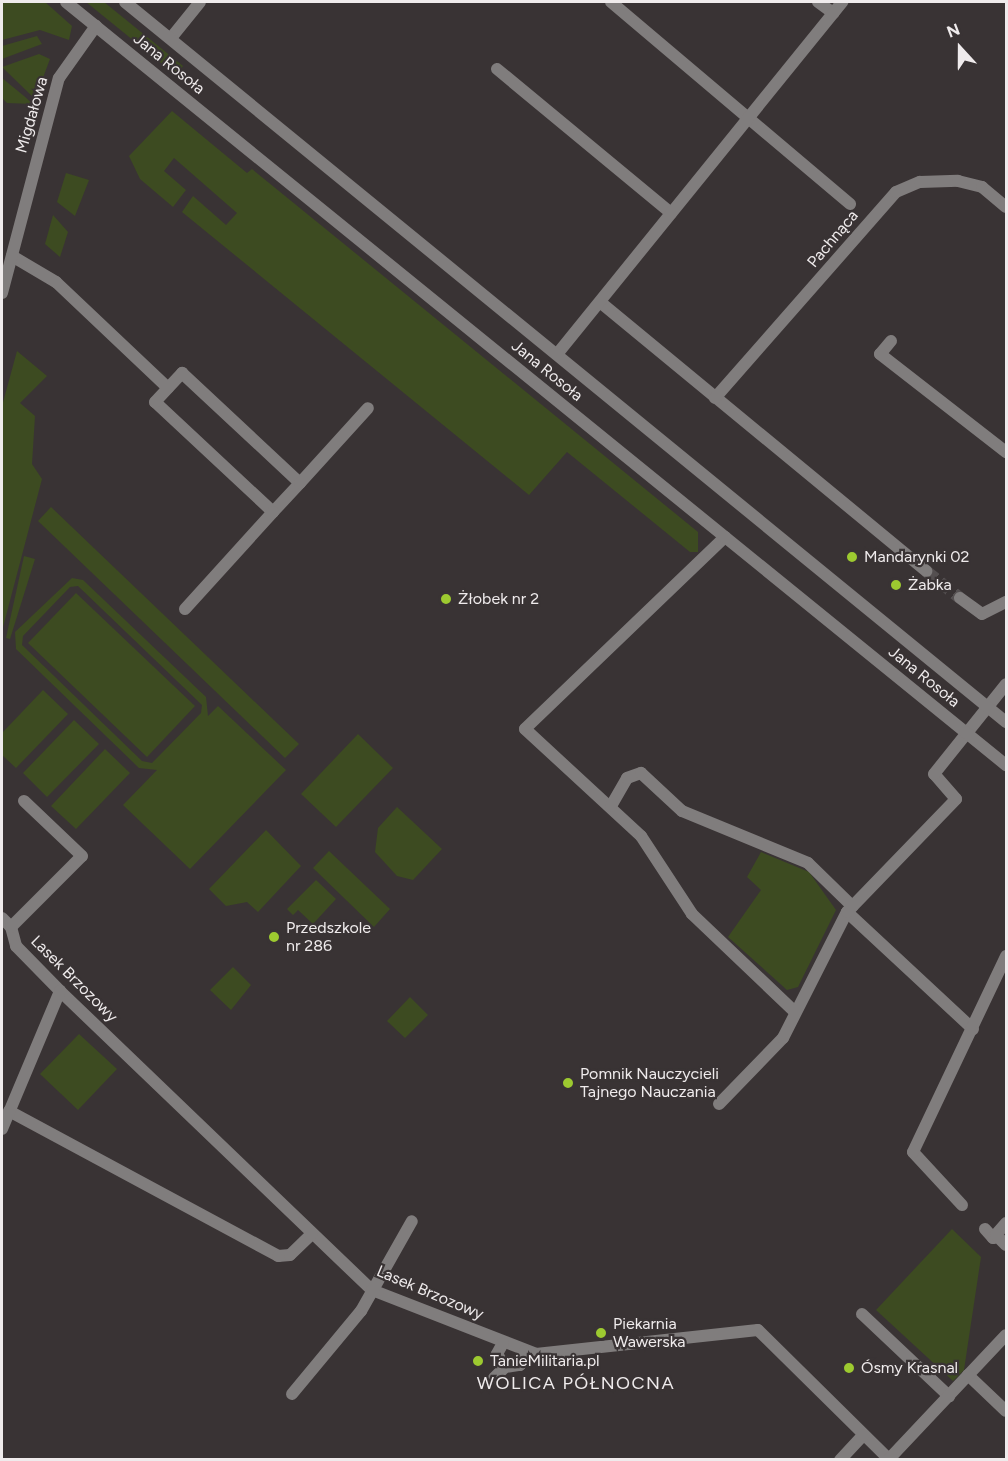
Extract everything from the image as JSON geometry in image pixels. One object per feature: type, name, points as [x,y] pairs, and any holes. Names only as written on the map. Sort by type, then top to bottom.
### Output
[{"type":"street","name":"Jana Rosoła","points":[[66,2],[1006,765]]},
{"type":"street","name":"Jana Rosoła","points":[[125,2],[558,353],[1006,722]]},
{"type":"street","points":[[171,38],[200,2]]},
{"type":"street","points":[[611,2],[850,204]]},
{"type":"street","points":[[818,2],[833,13]]},
{"type":"street","points":[[558,353],[842,2]]},
{"type":"street","name":"Migdałowa","points":[[2,293],[59,78],[96,26]]},
{"type":"street","points":[[497,69],[671,213]]},
{"type":"street","name":"Pachnąca","points":[[715,398],[896,192],[920,182],[958,181],[982,187],[1006,207]]},
{"type":"street","points":[[12,256],[56,282],[168,388]]},
{"type":"street","points":[[600,302],[926,571]]},
{"type":"street","points":[[891,341],[880,354],[1006,452]]},
{"type":"street","points":[[273,512],[155,402],[168,388],[182,373],[300,483]]},
{"type":"street","points":[[185,609],[368,408]]},
{"type":"street","points":[[725,537],[525,729],[641,836],[692,914],[795,1012]]},
{"type":"street","points":[[960,598],[982,614],[1006,602]]},
{"type":"street","points":[[719,1104],[783,1038],[850,909],[956,799],[934,774],[990,707],[1006,684]]},
{"type":"street","points":[[611,806],[627,778],[641,773],[682,810],[808,863],[850,909],[973,1029]]},
{"type":"street","points":[[6,923],[81,856],[24,801]]},
{"type":"street","name":"Lasek Brzozowy","points":[[6,923],[16,946],[60,991],[372,1290],[503,1343],[516,1342],[525,1351],[758,1330],[890,1459]]},
{"type":"street","points":[[962,1205],[913,1152],[1006,956]]},
{"type":"street","points":[[2,1129],[60,991]]},
{"type":"street","points":[[9,1111],[278,1256],[290,1255],[312,1234]]},
{"type":"street","points":[[292,1394],[346,1331],[412,1221]]},
{"type":"street","points":[[1006,1223],[990,1232],[1006,1245]]},
{"type":"street","points":[[862,1314],[948,1396]]},
{"type":"street","points":[[890,1459],[1006,1335]]},
{"type":"street","points":[[503,1343],[498,1354],[505,1366]]},
{"type":"street","points":[[494,1378],[505,1366],[520,1365],[525,1351]]},
{"type":"street","points":[[968,1375],[1006,1411]]},
{"type":"street","points":[[840,1460],[863,1435]]},
{"type":"green space","points":[[2,2],[45,2],[72,26],[69,40],[40,30],[2,40]]},
{"type":"green space","points":[[86,2],[104,2],[183,66],[176,75]]},
{"type":"green space","points":[[37,36],[42,44],[2,59],[2,46]]},
{"type":"green space","points":[[39,54],[50,59],[35,99],[2,67]]},
{"type":"green space","points":[[2,78],[33,104],[7,103],[2,98]]},
{"type":"green space","points":[[172,111],[247,173],[252,169],[698,532],[698,552],[690,552],[567,452],[529,495],[182,212],[193,196],[226,225],[237,213],[174,158],[164,171],[186,190],[173,207],[140,179],[129,156]]},
{"type":"green space","points":[[66,173],[89,180],[75,216],[57,202]]},
{"type":"green space","points":[[53,215],[68,232],[60,257],[45,244]]},
{"type":"green space","points":[[17,351],[47,376],[20,403],[35,416],[32,464],[42,479],[2,631],[2,406]]},
{"type":"green space","points":[[51,507],[299,744],[285,758],[38,521]]},
{"type":"green space","points":[[24,556],[35,559],[10,639],[6,638]]},
{"type":"green space","points":[[72,578],[83,580],[206,697],[208,716],[218,706],[286,770],[190,869],[123,805],[157,770],[139,768],[16,649],[15,632]],"holes":[[[78,586],[202,705],[201,713],[152,763],[142,761],[22,645],[23,636],[70,587]]]},
{"type":"green space","points":[[76,593],[195,706],[147,757],[28,643]]},
{"type":"green space","points":[[43,690],[68,714],[16,768],[2,755],[2,733]]},
{"type":"green space","points":[[74,720],[99,744],[47,797],[23,773]]},
{"type":"green space","points":[[358,734],[393,768],[336,827],[301,794]]},
{"type":"green space","points":[[105,749],[130,773],[76,829],[51,806]]},
{"type":"green space","points":[[397,807],[442,849],[413,880],[397,876],[375,852],[378,828]]},
{"type":"green space","points":[[266,830],[301,866],[258,912],[247,902],[226,906],[209,889]]},
{"type":"green space","points":[[329,851],[390,909],[374,927],[313,868]]},
{"type":"green space","points":[[761,852],[809,872],[836,910],[798,987],[787,990],[728,937],[761,890],[747,877]]},
{"type":"green space","points":[[316,880],[336,899],[313,924],[298,910],[293,915],[287,909]]},
{"type":"green space","points":[[233,967],[251,985],[231,1010],[210,990]]},
{"type":"green space","points":[[410,997],[428,1015],[405,1038],[387,1021]]},
{"type":"green space","points":[[79,1034],[117,1069],[78,1110],[40,1074]]},
{"type":"green space","points":[[952,1229],[981,1257],[964,1370],[953,1381],[876,1310]]},
{"type":"tunnel","points":[[926,571],[960,598]]},
{"type":"place","name":"Mandarynki 02","points":[[852,557]]},
{"type":"place","name":"Żabka","points":[[896,585]]},
{"type":"place","name":"Żłobek nr 2","points":[[446,599]]},
{"type":"place","name":"Przedszkole nr 286","points":[[274,937]]},
{"type":"place","name":"Pomnik Nauczycieli Tajnego Nauczania","points":[[568,1083]]},
{"type":"place","name":"Piekarnia Wawerska","points":[[601,1333]]},
{"type":"place","name":"TanieMilitaria.pl","points":[[478,1361]]},
{"type":"place","name":"Ósmy Krasnal","points":[[849,1368]]},
{"type":"district","name":"WOLICA PÓŁNOCNA","points":[[576,1383]]}]
